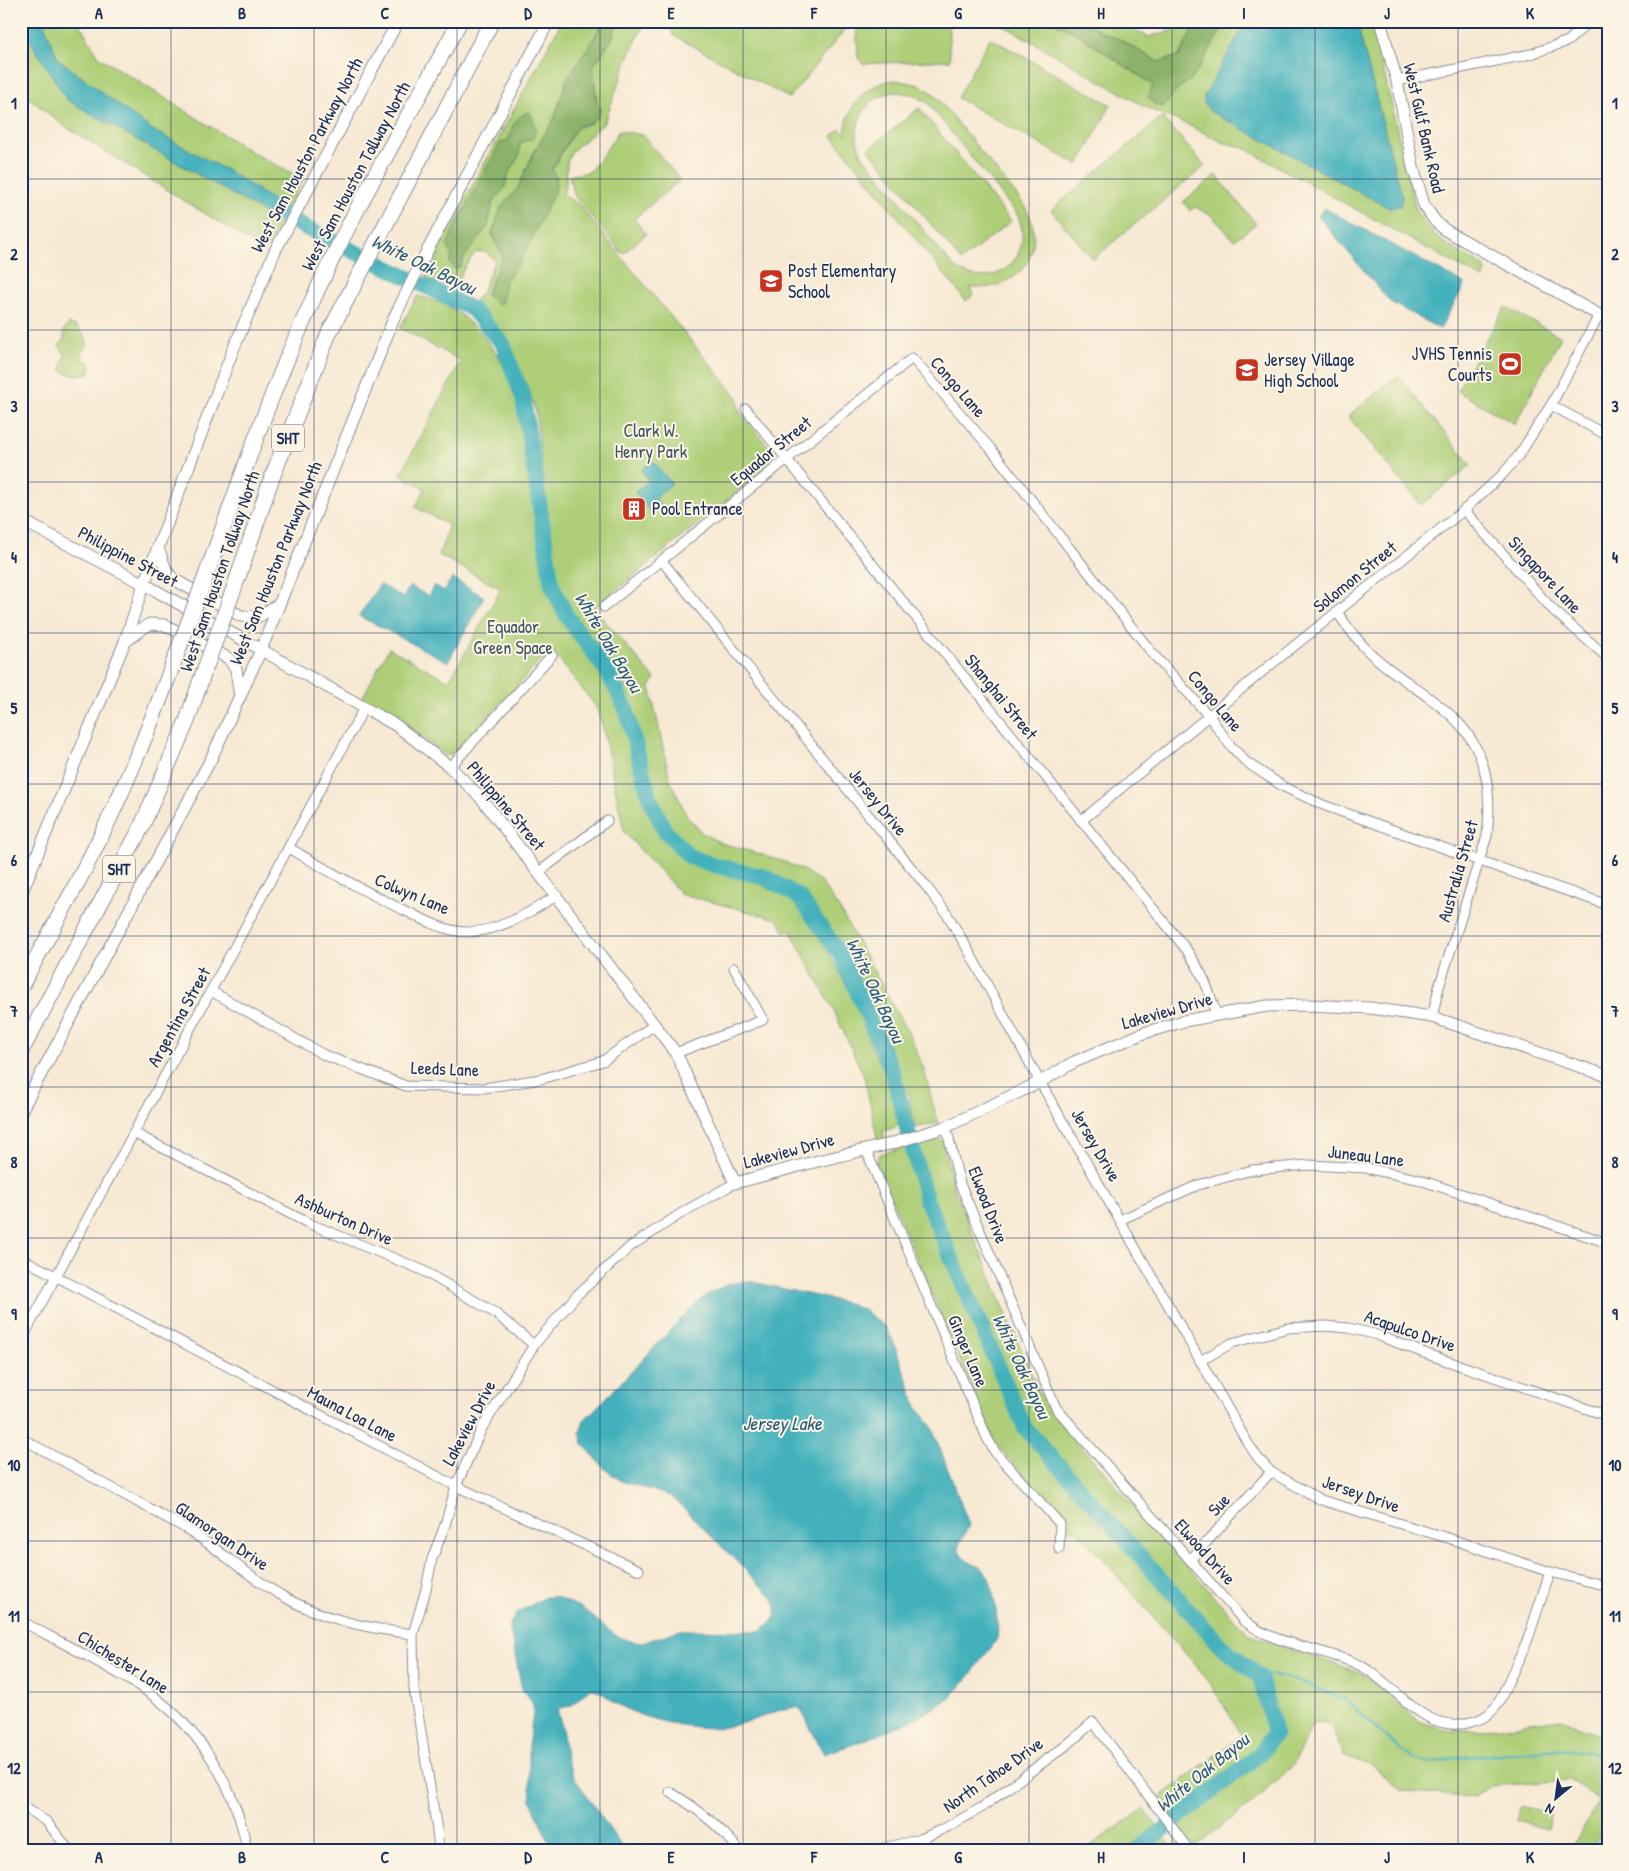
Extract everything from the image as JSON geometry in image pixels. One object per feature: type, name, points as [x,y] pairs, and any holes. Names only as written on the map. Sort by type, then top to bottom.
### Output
[{"type":"highway","name":"West Sam Houston Tollway North","points":[[21,986],[84,869],[113,811],[142,745],[273,392],[322,279],[460,21]]},
{"type":"highway","name":"West Sam Houston Tollway North","points":[[21,1051],[141,828],[187,720],[271,480],[329,332],[492,21]]},
{"type":"main road","name":"West Sam Houston Parkway North","points":[[21,894],[124,644],[144,584],[233,350],[275,251],[398,21]]},
{"type":"main road","name":"West Sam Houston Parkway North","points":[[21,1112],[206,768],[261,650],[394,318],[425,255],[549,21]]},
{"type":"main road","name":"West Gulf Bank Road","points":[[1380,21],[1396,81],[1413,167],[1424,205],[1435,220],[1445,230],[1604,317]]},
{"type":"main road","name":"Philippine Street","points":[[21,520],[144,584],[397,726],[450,767],[482,799],[676,1053],[735,1183]]},
{"type":"main road","points":[[158,548],[166,570],[173,579],[241,616],[258,617],[279,604]]},
{"type":"main road","points":[[124,644],[150,624],[164,625],[228,658],[236,669],[240,697]]},
{"type":"main road","name":"Lakeview Drive","points":[[735,1183],[818,1160],[890,1144],[946,1127],[1040,1082],[1102,1049],[1144,1033],[1184,1021],[1267,1006],[1309,1005],[1370,1008],[1432,1017],[1608,1076]]},
{"type":"street","points":[[1396,81],[1531,54],[1568,41],[1590,21]]},
{"type":"street","name":"Solomon Street","points":[[1081,821],[1464,510],[1503,474],[1519,455],[1604,317]]},
{"type":"street","name":"Equador Street","points":[[604,608],[912,358]]},
{"type":"street","name":"Congo Lane","points":[[912,358],[992,452],[1153,654],[1209,716],[1230,745],[1246,762],[1284,787],[1323,805],[1608,905]]},
{"type":"street","points":[[1551,405],[1608,436]]},
{"type":"street","name":"Shanghai Street","points":[[746,409],[1186,950],[1201,971],[1211,995],[1216,1015]]},
{"type":"street","name":"Singapore Lane","points":[[1464,510],[1553,610],[1608,658]]},
{"type":"street","name":"Jersey Drive","points":[[662,561],[947,914],[1040,1082],[1200,1361],[1258,1458],[1271,1472],[1321,1500],[1451,1539],[1550,1572],[1608,1586]]},
{"type":"street","name":"Australia Street","points":[[1337,612],[1368,651],[1449,713],[1474,745],[1484,764],[1490,792],[1488,836],[1432,1017]]},
{"type":"street","points":[[450,767],[552,655]]},
{"type":"street","name":"Argentina Street","points":[[21,1341],[364,708]]},
{"type":"street","points":[[539,872],[607,821]]},
{"type":"street","name":"Colwyn Lane","points":[[288,848],[373,896],[438,926],[468,932],[495,927],[523,916],[556,896]]},
{"type":"street","points":[[676,1053],[763,1020],[734,968]]},
{"type":"street","name":"Leeds Lane","points":[[211,991],[324,1055],[406,1086],[484,1088],[541,1079],[603,1061],[654,1025]]},
{"type":"street","name":"Elwood Drive","points":[[946,1127],[960,1184],[1056,1408],[1244,1620],[1264,1633],[1357,1664],[1373,1673],[1428,1718],[1443,1723],[1462,1724],[1481,1720],[1492,1713],[1498,1704],[1528,1639],[1550,1572]]},
{"type":"street","name":"Ashburton Drive","points":[[134,1133],[308,1223],[422,1270],[495,1313],[534,1345]]},
{"type":"street","name":"Ginger Lane","points":[[866,1150],[987,1438],[995,1452],[1060,1524],[1059,1549]]},
{"type":"street","name":"Juneau Lane","points":[[1120,1220],[1198,1186],[1252,1170],[1318,1166],[1366,1168],[1417,1179],[1608,1243]]},
{"type":"street","name":"Lakeview Drive","points":[[439,1850],[414,1689],[413,1634],[426,1589],[432,1559],[445,1525],[456,1486],[482,1428],[534,1345],[576,1295],[631,1246],[685,1211],[735,1183]]},
{"type":"street","name":"Mauna Loa Lane","points":[[21,1258],[456,1486],[639,1570]]},
{"type":"street","name":"Acapulco Drive","points":[[1200,1361],[1232,1343],[1274,1331],[1305,1326],[1348,1328],[1374,1334],[1426,1354],[1608,1416]]},
{"type":"street","name":"Glamorgan Drive","points":[[21,1438],[185,1528],[211,1544],[260,1582],[300,1606],[348,1624],[413,1634]]},
{"type":"street","name":"Sue","points":[[1190,1560],[1271,1472]]},
{"type":"street","name":"Chichester Lane","points":[[21,1621],[143,1689],[172,1712],[190,1730],[210,1755],[235,1806],[248,1850]]},
{"type":"street","name":"North Tahoe Drive","points":[[876,1850],[893,1848],[921,1839],[981,1808],[1068,1744],[1093,1722],[1187,1848]]},
{"type":"street","points":[[670,1792],[699,1810],[739,1850]]},
{"type":"street","points":[[21,1805],[47,1822],[69,1850]]},
{"type":"street","points":[[1602,1850],[1608,1840]]},
{"type":"green space","points":[[21,21],[78,21],[99,57],[253,153],[303,179],[265,251],[63,125],[21,92]]},
{"type":"green space","name":"Clark W. Henry Park","points":[[562,21],[603,21],[593,40],[567,79],[554,120],[534,152],[518,188],[501,208],[492,234],[503,256],[486,294],[494,300],[557,178],[552,170],[573,133],[580,126],[590,124],[597,104],[593,66],[612,39],[618,21],[646,21],[630,53],[604,123],[571,152],[567,163],[563,195],[578,204],[738,398],[739,411],[773,452],[773,463],[594,608],[655,679],[650,687],[670,780],[687,816],[702,833],[721,843],[777,859],[803,870],[820,881],[840,910],[912,1040],[924,1070],[938,1123],[914,1128],[909,1095],[904,1084],[898,1080],[877,1020],[853,969],[825,923],[800,891],[775,875],[756,868],[713,861],[694,851],[674,832],[662,814],[625,693],[615,672],[567,608],[558,582],[550,545],[536,412],[529,389],[504,339],[470,305],[482,292],[495,260],[486,252],[476,252],[464,268],[455,288],[441,283],[424,281],[438,257],[437,251]]},
{"type":"green space","points":[[603,21],[618,21],[612,39],[593,66],[597,104],[601,108],[592,122],[581,126],[574,132],[552,170],[557,178],[555,191],[520,262],[505,282],[502,301],[499,305],[486,295],[503,256],[492,234],[501,208],[518,188],[534,152],[554,120],[567,79],[593,40]]},
{"type":"green space","points":[[669,21],[847,21],[843,32],[789,98],[673,35]]},
{"type":"green space","points":[[856,21],[948,21],[950,60],[863,64],[858,58]]},
{"type":"green space","points":[[982,21],[1052,21],[1079,35],[1153,85],[1163,107],[1179,87],[1192,79],[1227,21],[1372,21],[1416,211],[1423,222],[1438,238],[1484,266],[1486,273],[1483,279],[1242,147],[1222,142],[1186,124],[1149,109],[1003,25]]},
{"type":"green space","points":[[1052,21],[1082,21],[1119,39],[1158,62],[1179,56],[1197,21],[1227,21],[1192,79],[1179,87],[1163,107],[1156,105],[1148,98],[1153,85],[1079,35]]},
{"type":"green space","points":[[1082,21],[1119,21],[1148,37],[1175,30],[1180,21],[1197,21],[1179,56],[1158,62],[1119,39]]},
{"type":"green space","points":[[990,38],[1111,105],[1078,165],[957,98]]},
{"type":"green space","points":[[895,80],[920,85],[934,94],[1022,202],[1030,218],[1034,234],[1032,250],[1026,263],[1017,275],[1004,283],[988,287],[970,287],[974,294],[966,301],[832,136],[840,129],[845,134],[850,113],[860,97],[875,86]],"holes":[[[896,92],[915,95],[927,102],[1017,214],[1022,230],[1021,245],[1016,258],[1007,268],[995,274],[982,277],[968,274],[953,266],[862,155],[858,144],[858,123],[867,106],[875,99]]]},
{"type":"green space","points":[[919,108],[1011,221],[961,261],[869,149]]},
{"type":"green space","points":[[527,112],[531,114],[536,129],[533,138],[520,143],[519,156],[507,177],[505,187],[493,202],[488,226],[464,258],[460,267],[455,269],[449,263],[452,256],[447,246],[453,231],[500,143],[509,139],[514,123]]},
{"type":"green space","points":[[1162,117],[1205,166],[1093,259],[1051,210]]},
{"type":"green space","points":[[619,131],[643,135],[680,180],[634,219],[646,234],[623,254],[575,197],[569,176],[589,172]]},
{"type":"green space","points":[[1216,175],[1256,224],[1234,240],[1212,216],[1195,207],[1190,211],[1183,202]]},
{"type":"green space","name":"Equador Green Space","points":[[417,296],[445,304],[462,316],[484,336],[503,363],[519,398],[527,430],[549,596],[572,637],[610,687],[621,712],[641,795],[655,821],[682,855],[697,865],[742,876],[789,898],[816,929],[855,1002],[872,1048],[887,1075],[899,1126],[883,1131],[885,1140],[878,1142],[864,1076],[833,1009],[790,930],[785,932],[777,919],[681,894],[624,832],[602,724],[596,707],[551,649],[453,755],[445,755],[403,723],[361,700],[389,648],[449,681],[501,589],[439,555],[449,525],[415,507],[425,489],[400,475],[461,361],[400,328]]},
{"type":"green space","name":"JVHS Tennis Courts","points":[[1505,307],[1561,337],[1515,424],[1457,391]]},
{"type":"green space","points":[[69,324],[76,326],[86,339],[87,344],[81,353],[83,360],[89,362],[91,366],[89,373],[70,374],[61,369],[65,355],[59,345],[64,340],[64,330]]},
{"type":"green space","points":[[1398,376],[1471,465],[1421,505],[1348,416]]},
{"type":"green space","points":[[938,1138],[943,1142],[954,1189],[1040,1394],[1049,1410],[1238,1623],[1249,1633],[1261,1639],[1366,1676],[1419,1721],[1443,1730],[1477,1730],[1561,1719],[1608,1739],[1608,1821],[1591,1850],[1570,1850],[1600,1800],[1570,1780],[1491,1786],[1473,1798],[1403,1791],[1374,1767],[1343,1755],[1332,1727],[1325,1722],[1313,1723],[1293,1765],[1261,1796],[1194,1847],[1158,1799],[1242,1735],[1206,1677],[1076,1529],[1072,1531],[996,1444],[876,1163],[880,1154]]},
{"type":"green space","points":[[1519,1807],[1550,1814],[1547,1829],[1516,1821]]},
{"type":"green space","points":[[1144,1809],[1175,1850],[1088,1850],[1091,1845]]},
{"type":"water","points":[[25,21],[43,21],[58,59],[151,129],[235,175],[287,210],[281,222],[67,100],[29,39]]},
{"type":"water","points":[[1247,21],[1353,21],[1358,27],[1402,197],[1400,206],[1389,208],[1211,112],[1204,103],[1204,96]]},
{"type":"water","points":[[1324,208],[1465,284],[1440,329],[1390,302],[1318,216]]},
{"type":"water","points":[[653,461],[672,484],[655,498],[661,507],[652,514],[635,492],[649,480],[641,470]]},
{"type":"water","points":[[452,578],[484,597],[448,662],[359,616],[380,584],[403,598],[410,586],[428,596],[434,585],[444,591]]},
{"type":"water","name":"Jersey Lake","points":[[748,1281],[843,1302],[864,1310],[886,1328],[893,1341],[917,1407],[931,1425],[969,1525],[958,1547],[965,1559],[986,1572],[989,1578],[996,1608],[997,1638],[965,1681],[946,1700],[902,1725],[824,1754],[800,1708],[784,1709],[728,1727],[699,1727],[652,1719],[619,1705],[590,1688],[571,1706],[558,1708],[566,1756],[572,1774],[624,1850],[552,1850],[531,1800],[529,1740],[533,1704],[522,1689],[509,1625],[516,1614],[545,1597],[556,1597],[582,1608],[615,1635],[642,1643],[680,1630],[759,1631],[772,1621],[776,1613],[772,1597],[671,1496],[621,1481],[606,1470],[583,1444],[580,1432],[584,1420],[705,1296],[728,1284]]},
{"type":"waterway","name":"White Oak Bayou","points":[[267,205],[304,227],[472,309],[503,344],[523,398],[552,585],[566,615],[608,673],[626,709],[649,797],[665,831],[689,856],[713,865],[765,877],[799,897],[841,955],[892,1071],[926,1199],[1025,1428],[1221,1646],[1260,1677],[1275,1733],[1260,1754],[1137,1850]]},
{"type":"waterway","points":[[1260,1677],[1275,1675],[1292,1679],[1344,1699],[1401,1750],[1413,1759],[1428,1763],[1465,1757],[1560,1749],[1588,1752],[1608,1759]]},
{"type":"place","name":"Post Elementary School","points":[[771,281]]},
{"type":"place","name":"JVHS Tennis Courts","points":[[1510,364]]},
{"type":"place","name":"Jersey Village High School","points":[[1247,370]]},
{"type":"place","name":"Pool Entrance","points":[[634,509]]}]
